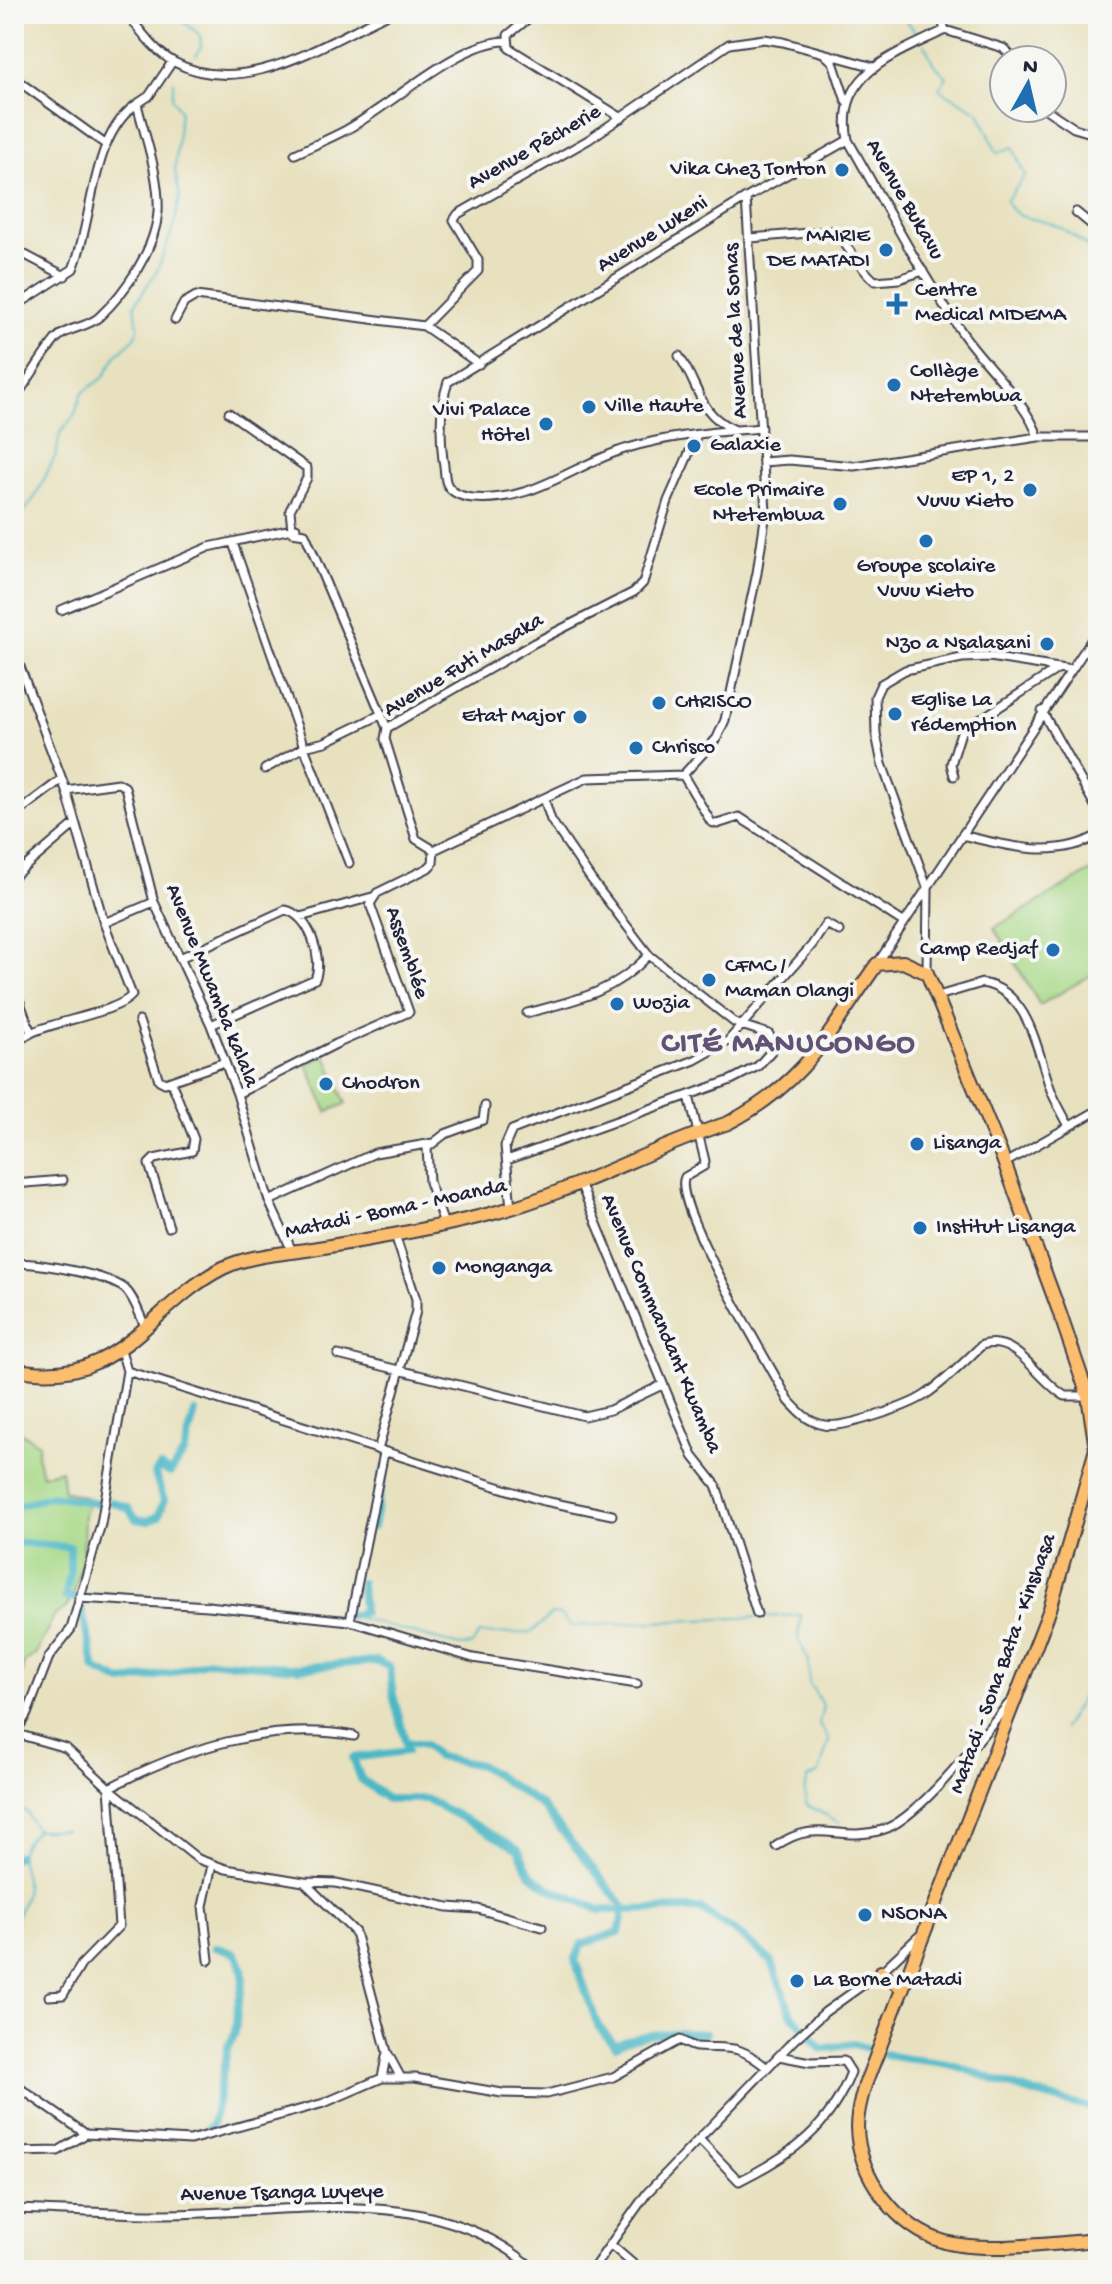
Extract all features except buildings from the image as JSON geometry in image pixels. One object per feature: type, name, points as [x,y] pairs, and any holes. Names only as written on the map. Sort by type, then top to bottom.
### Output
[{"type":"highway","points":[[877,964],[903,962],[927,973]]},
{"type":"highway","name":"Matadi - Boma - Moanda","points":[[14,1369],[59,1372],[95,1363],[121,1350],[224,1268],[249,1259],[395,1235],[511,1208],[728,1123],[785,1087],[838,1024],[877,964]]},
{"type":"highway","name":"Matadi - Sona Bata - Kinshasa","points":[[927,973],[1005,1163],[1088,1396],[1096,1449],[1094,1472],[1050,1609],[921,1934],[865,2085],[857,2127],[862,2158],[879,2192],[900,2216],[925,2234],[947,2243],[1034,2245],[1098,2240]]},
{"type":"highway","points":[[881,1972],[902,1988]]},
{"type":"street","points":[[127,14],[172,62],[203,72],[262,70],[388,14]]},
{"type":"street","points":[[534,14],[508,35],[509,48],[622,118]]},
{"type":"street","points":[[940,14],[945,30]]},
{"type":"street","points":[[846,101],[855,85],[874,67],[945,30],[990,44]]},
{"type":"street","name":"Avenue Pêcherie","points":[[424,326],[478,271],[478,260],[454,220],[458,214],[622,118],[729,44],[764,39],[874,67]]},
{"type":"street","points":[[295,154],[346,130],[465,52],[493,41],[507,41]]},
{"type":"street","name":"Avenue Bukavu","points":[[820,51],[833,62],[846,101],[848,140],[923,271],[964,335],[1032,419],[1038,437]]},
{"type":"street","points":[[14,399],[56,340],[65,332],[96,320],[134,275],[158,209],[153,166],[137,104],[149,96],[172,62]]},
{"type":"street","points":[[14,78],[105,144]]},
{"type":"street","points":[[22,302],[65,276],[77,260],[105,144],[132,106],[149,96]]},
{"type":"street","points":[[1068,124],[1098,135]]},
{"type":"street","name":"Avenue Lukeni","points":[[761,428],[697,435],[616,451],[519,495],[494,499],[459,495],[447,484],[441,447],[444,396],[448,382],[746,198],[848,140]]},
{"type":"street","name":"Avenue de la Sonas","points":[[683,775],[717,738],[725,720],[765,527],[751,238],[746,198]]},
{"type":"street","points":[[1076,212],[1098,230]]},
{"type":"street","points":[[751,238],[832,231],[840,234],[852,257],[875,281],[899,279],[923,271]]},
{"type":"street","points":[[14,249],[65,276]]},
{"type":"street","points":[[175,320],[184,303],[196,296],[424,326],[479,364]]},
{"type":"street","points":[[679,356],[692,374],[707,412],[735,430]]},
{"type":"street","points":[[229,413],[307,468],[307,478],[290,510],[292,530]]},
{"type":"street","name":"Avenue Futi Masaka","points":[[434,850],[416,839],[385,739],[387,728],[534,643],[634,592],[643,583],[668,501],[697,435]]},
{"type":"street","points":[[763,462],[789,460],[854,466],[1038,437],[1098,437]]},
{"type":"street","points":[[61,610],[209,547],[292,530],[305,534],[336,614],[387,728]]},
{"type":"street","points":[[233,543],[304,747],[349,863]]},
{"type":"street","points":[[877,964],[1098,630]]},
{"type":"street","points":[[14,1043],[56,1021],[120,1006],[132,995],[104,923],[66,790],[16,656]]},
{"type":"street","points":[[927,973],[928,889],[882,764],[875,697],[881,684],[905,670],[962,658],[990,657],[1071,670]]},
{"type":"street","points":[[954,776],[951,764],[961,732],[1059,668]]},
{"type":"street","points":[[1042,711],[1098,811]]},
{"type":"street","points":[[265,769],[304,747],[325,742],[382,714]]},
{"type":"street","points":[[434,850],[587,778],[683,775],[711,822],[717,824],[739,817],[903,922]]},
{"type":"street","points":[[14,815],[62,779]]},
{"type":"street","name":"Avenue Mwamba kalala","points":[[66,790],[118,783],[125,787],[154,902],[211,1025],[237,1094],[269,1201],[293,1253]]},
{"type":"street","points":[[507,1160],[731,1080],[770,1056],[774,1048],[769,1034],[744,1027],[725,1017],[649,955],[551,820],[544,798]]},
{"type":"street","points":[[14,876],[75,824]]},
{"type":"street","points":[[962,835],[1038,849],[1070,849],[1098,835]]},
{"type":"street","name":"Assemblée","points":[[237,1094],[336,1044],[409,1012],[370,904],[372,897],[428,868],[433,863],[434,850]]},
{"type":"street","points":[[300,917],[372,897]]},
{"type":"street","points":[[104,923],[154,902]]},
{"type":"street","points":[[180,958],[285,910],[300,917],[319,958],[315,979],[211,1025]]},
{"type":"street","points":[[511,1208],[505,1146],[512,1130],[695,1060],[727,1042],[744,1027],[812,945],[819,930],[826,924],[839,931]]},
{"type":"street","points":[[527,1013],[577,1000],[626,979],[649,955]]},
{"type":"street","points":[[938,996],[982,983],[1007,993],[1029,1025],[1052,1093],[1069,1126]]},
{"type":"street","points":[[14,986],[31,1033]]},
{"type":"street","points":[[139,1021],[159,1080],[171,1081],[225,1062]]},
{"type":"street","points":[[169,1227],[149,1164],[154,1159],[192,1151],[194,1139],[171,1081]]},
{"type":"street","points":[[689,1096],[704,1166],[685,1177],[682,1191],[708,1255],[789,1401],[803,1417],[825,1425],[840,1425],[912,1402],[944,1380],[982,1345],[990,1343],[1007,1345],[1065,1396],[1088,1396]]},
{"type":"street","points":[[269,1201],[375,1153],[433,1143],[483,1120],[485,1106]]},
{"type":"street","points":[[1005,1163],[1098,1110]]},
{"type":"street","points":[[433,1143],[427,1148],[426,1167],[444,1224]]},
{"type":"street","points":[[14,1184],[63,1180]]},
{"type":"street","name":"Avenue Commandant Kwamba","points":[[579,1181],[693,1456],[716,1485],[757,1614]]},
{"type":"street","points":[[350,1621],[381,1452],[416,1299],[395,1235]]},
{"type":"street","points":[[14,1263],[39,1263],[115,1284],[130,1296],[146,1328]]},
{"type":"street","points":[[121,1350],[127,1371],[101,1524],[71,1629],[49,1657],[16,1734],[66,1748],[109,1788],[198,1859],[212,1865],[304,1882],[336,1883],[448,1907],[478,1909],[542,1927]]},
{"type":"street","points":[[338,1355],[584,1416],[610,1410],[662,1385]]},
{"type":"street","points":[[127,1371],[540,1500],[612,1515]]},
{"type":"street","points":[[79,1598],[208,1606],[350,1621],[473,1658],[637,1684]]},
{"type":"street","points":[[776,1846],[810,1830],[855,1835],[898,1825],[1012,1699]]},
{"type":"street","points":[[109,1788],[153,1765],[266,1732],[330,1731],[354,1736]]},
{"type":"street","points":[[49,1996],[63,1995],[81,1965],[119,1926],[109,1788]]},
{"type":"street","points":[[209,1960],[208,1929],[203,1906],[212,1865]]},
{"type":"street","points":[[304,1882],[355,1932],[387,2052],[400,2076]]},
{"type":"street","points":[[592,2270],[647,2193],[767,2068],[825,2012],[881,1972],[921,1934]]},
{"type":"street","points":[[14,2084],[86,2134],[190,2140],[324,2103],[382,2078],[400,2076],[446,2081],[502,2093],[547,2094],[613,2077],[680,2040],[698,2047],[725,2045],[757,2059],[767,2068]]},
{"type":"street","points":[[382,2078],[387,2052]]},
{"type":"street","points":[[699,2139],[739,2181],[788,2152],[831,2116],[851,2072],[844,2061],[810,2062],[779,2056]]},
{"type":"street","points":[[14,2152],[58,2151],[86,2134]]},
{"type":"street","name":"Avenue Tsanga Luyeye","points":[[14,2209],[143,2213],[285,2207],[394,2210],[479,2230],[535,2270]]},
{"type":"street","points":[[611,2245],[640,2270]]},
{"type":"green space","name":"Camp Redjaf","points":[[1098,867],[1098,971],[1040,1005],[994,928]]},
{"type":"green space","name":"Chodron","points":[[326,1056],[346,1104],[327,1112],[307,1064]]},
{"type":"green space","points":[[15,1429],[39,1444],[37,1454],[42,1475],[61,1470],[64,1491],[91,1499],[84,1514],[83,1556],[75,1590],[66,1608],[54,1616],[36,1653],[24,1663],[20,1680],[14,1685]]},
{"type":"green space","points":[[396,2254],[407,2260],[405,2270],[276,2270],[305,2264],[366,2260]]},
{"type":"waterway","points":[[174,14],[200,35],[201,46],[196,56]]},
{"type":"waterway","points":[[901,14],[919,36]]},
{"type":"waterway","points":[[925,45],[933,63],[947,77],[939,89],[979,112],[997,153],[1013,147],[1025,176],[1006,201],[1010,208],[1024,217],[1062,229],[1098,256]]},
{"type":"waterway","points":[[14,525],[35,497],[56,455],[60,433],[74,416],[82,393],[104,377],[117,354],[135,338],[138,328],[135,304],[158,269],[174,226],[180,197],[175,171],[180,111],[172,98],[174,81]]},
{"type":"waterway","points":[[112,1502],[128,1508],[136,1519],[148,1521],[159,1516],[164,1500],[155,1474],[160,1467],[170,1473],[184,1453],[195,1412]]},
{"type":"waterway","points":[[373,1527],[384,1470]]},
{"type":"waterway","points":[[14,1507],[51,1496],[98,1503]]},
{"type":"waterway","points":[[14,1542],[70,1547],[70,1574],[65,1597],[79,1598],[95,1669],[122,1682],[172,1673],[208,1661],[298,1668],[377,1661],[391,1668],[392,1689],[407,1751],[353,1758],[361,1779],[387,1799],[426,1799],[479,1827],[518,1849],[531,1875],[549,1888],[600,1910],[701,1909],[743,1937],[772,1962],[791,2014],[801,2025]]},
{"type":"waterway","points":[[14,1550],[20,1543]]},
{"type":"waterway","points":[[349,1616],[363,1612],[361,1583]]},
{"type":"waterway","points":[[89,1595],[105,1593],[349,1616]]},
{"type":"waterway","points":[[356,1617],[460,1646],[472,1645],[479,1634],[531,1633],[552,1614],[561,1615],[571,1626],[801,1615],[798,1638],[809,1661],[809,1683],[823,1706],[819,1724],[829,1740],[819,1773],[808,1779],[804,1792],[807,1805],[839,1822]]},
{"type":"waterway","points":[[1063,1729],[1098,1671]]},
{"type":"waterway","points":[[406,1742],[425,1745],[438,1757],[480,1765],[541,1805],[624,1907],[619,1932],[582,1944],[575,1960],[598,2026],[616,2046],[648,2035],[706,2034]]},
{"type":"waterway","points":[[14,1809],[26,1811],[36,1830],[65,1830]]},
{"type":"waterway","points":[[14,1925],[26,1884],[20,1855],[36,1830]]},
{"type":"waterway","points":[[14,1858],[18,1856]]},
{"type":"waterway","points":[[208,2128],[212,2126],[228,2046],[235,2033],[243,1982],[236,1954],[215,1947]]},
{"type":"waterway","points":[[14,1995],[17,1998]]},
{"type":"waterway","points":[[810,2036],[821,2049],[854,2044],[870,2049]]},
{"type":"waterway","points":[[885,2054],[950,2064],[1044,2096],[1098,2109]]},
{"type":"waterway","points":[[359,2270],[414,2264],[434,2270]]},
{"type":"place","name":"Vika Chez Tonton","points":[[842,170]]},
{"type":"place","name":"MAIRIE DE MATADI","points":[[886,250]]},
{"type":"place","name":"Centre Medical MIDEMA","points":[[897,304]]},
{"type":"place","name":"Collège Ntetembwa","points":[[894,385]]},
{"type":"place","name":"Ville Haute","points":[[589,407]]},
{"type":"place","name":"Vivi Palace Hôtel","points":[[546,424]]},
{"type":"place","name":"Galaxie","points":[[694,446]]},
{"type":"place","name":"EP 1, 2 Vuvu Kieto","points":[[1030,490]]},
{"type":"place","name":"Ecole Primaire Ntetembwa","points":[[840,504]]},
{"type":"place","name":"Groupe scolaire Vuvu Kieto","points":[[926,541]]},
{"type":"place","name":"Nzo a Nsalasani","points":[[1047,644]]},
{"type":"place","name":"CHRISCO","points":[[659,703]]},
{"type":"place","name":"Eglise La rédemption","points":[[895,714]]},
{"type":"place","name":"Etat Major","points":[[580,717]]},
{"type":"place","name":"Chrisco","points":[[636,748]]},
{"type":"place","name":"Camp Redjaf","points":[[1053,950]]},
{"type":"place","name":"CFMC / Maman Olangi","points":[[709,980]]},
{"type":"place","name":"Wozia","points":[[617,1004]]},
{"type":"place","name":"Chodron","points":[[326,1084]]},
{"type":"place","name":"Lisanga","points":[[917,1144]]},
{"type":"place","name":"Institut Lisanga","points":[[920,1228]]},
{"type":"place","name":"Monganga","points":[[439,1268]]},
{"type":"place","name":"NSONA","points":[[865,1915]]},
{"type":"place","name":"La Borne Matadi","points":[[797,1981]]},
{"type":"district","name":"CITÉ MANUCONGO","points":[[789,1045]]}]
